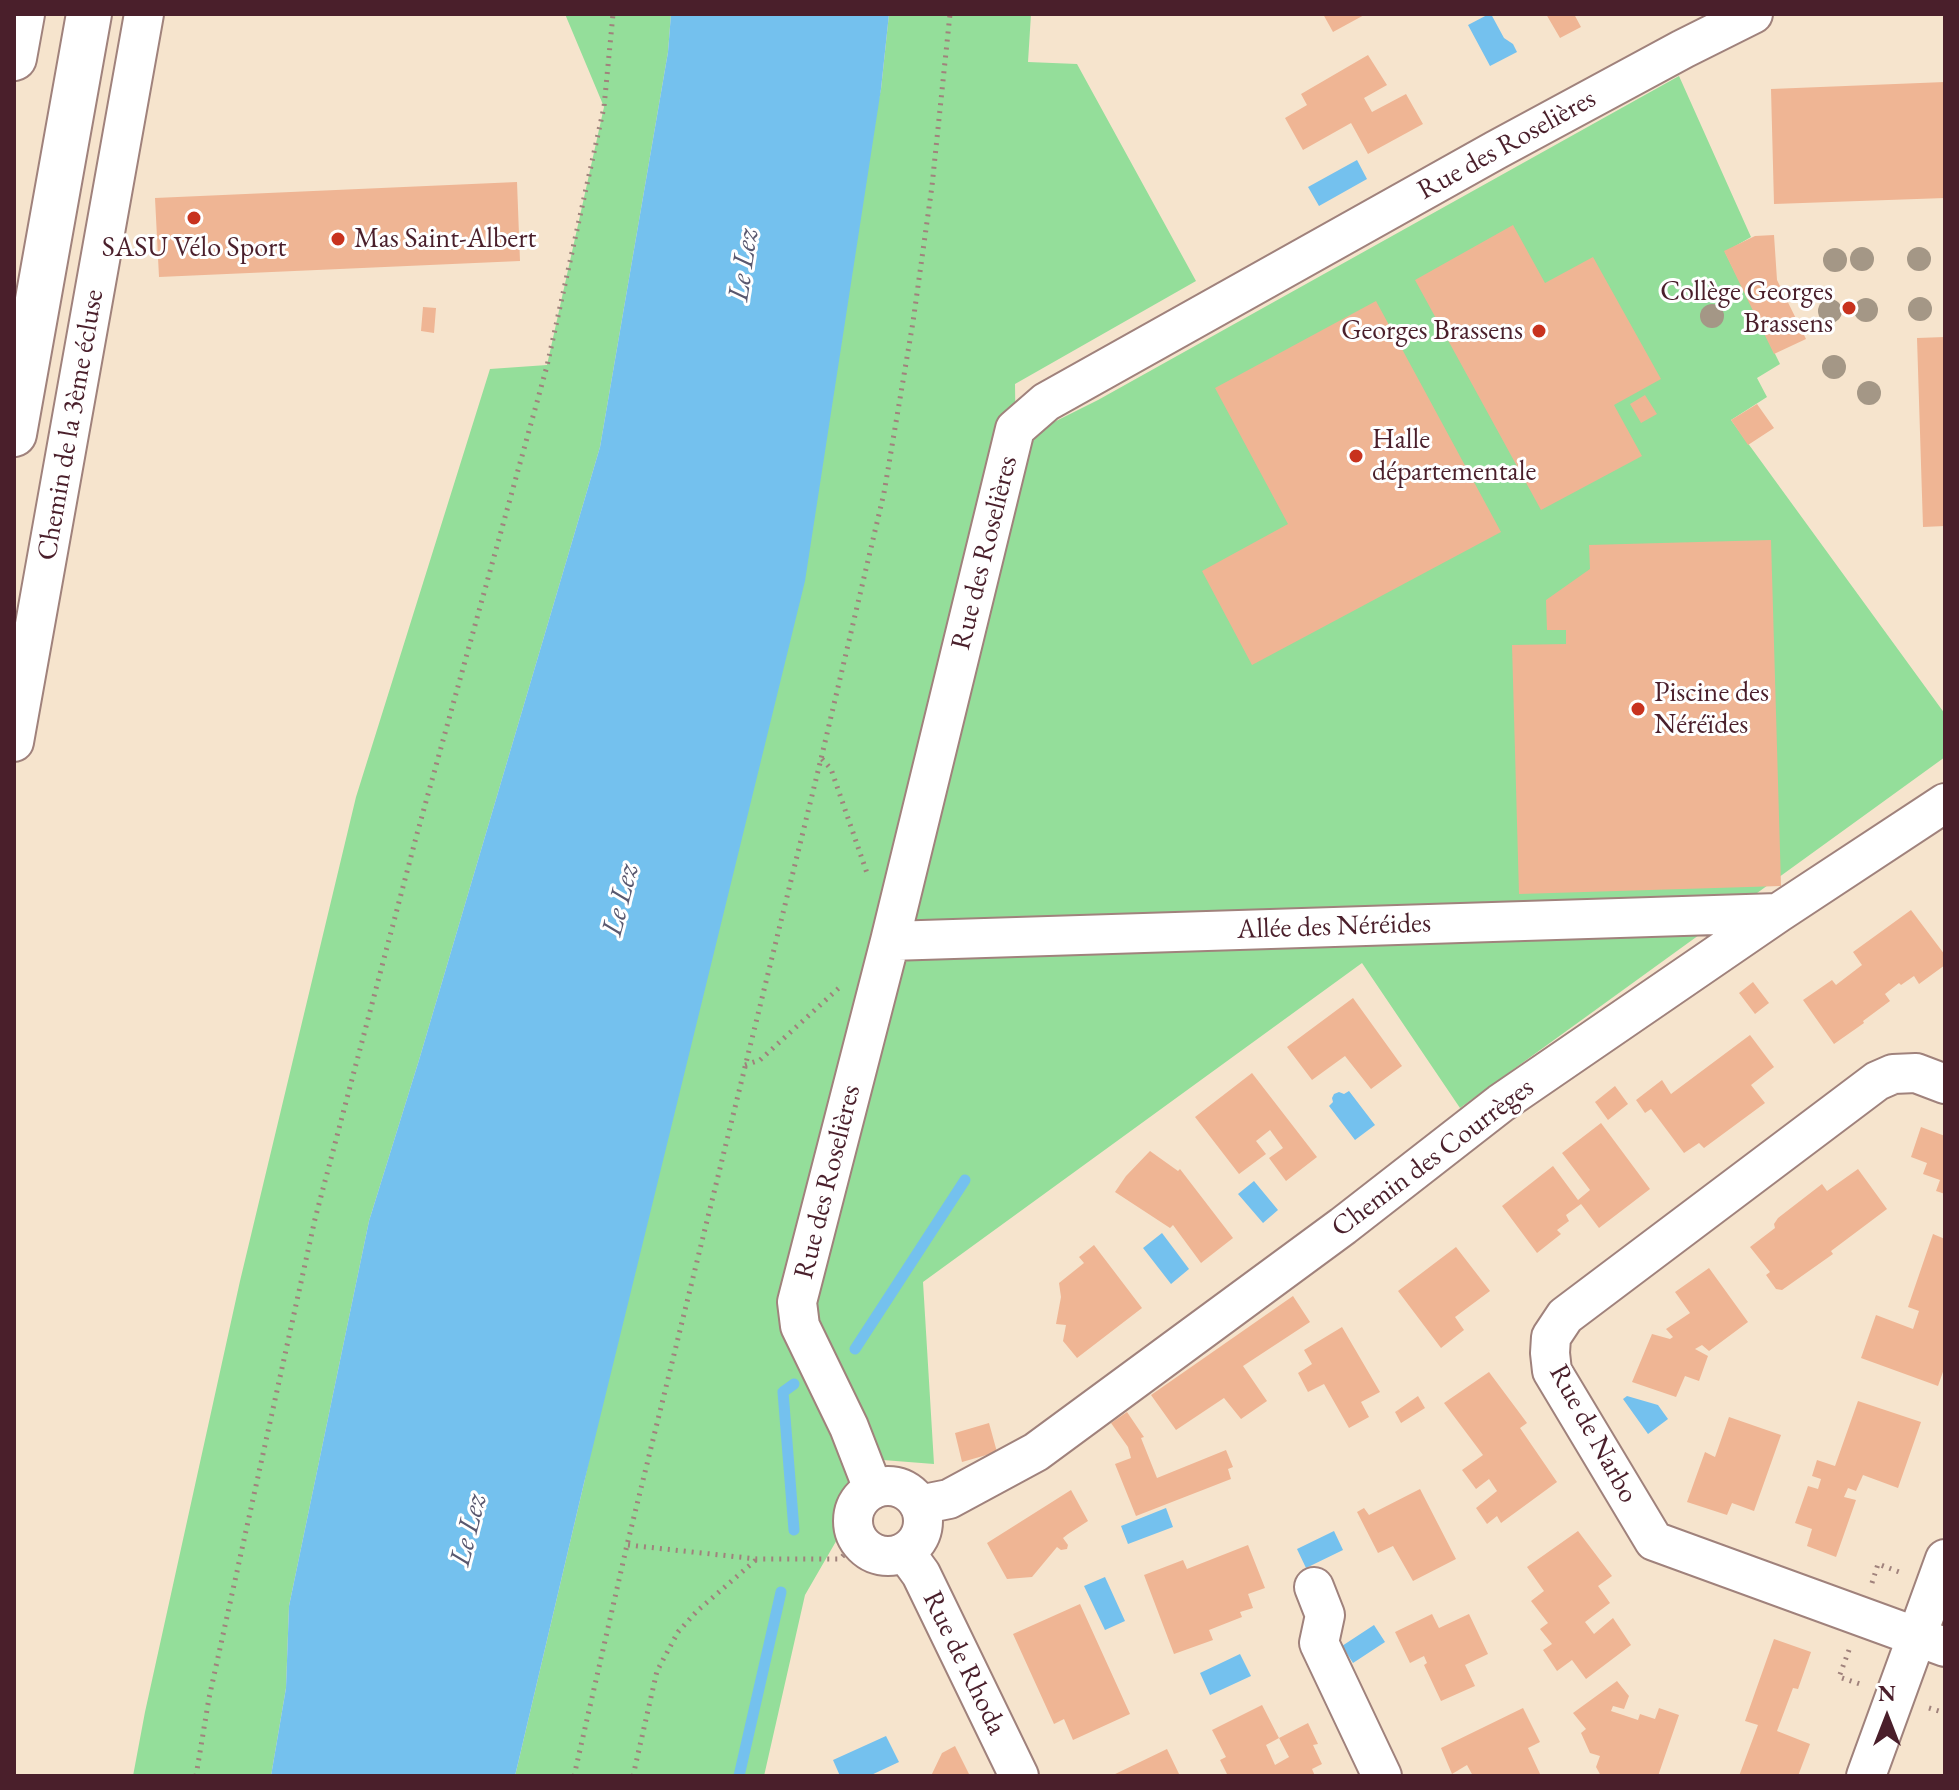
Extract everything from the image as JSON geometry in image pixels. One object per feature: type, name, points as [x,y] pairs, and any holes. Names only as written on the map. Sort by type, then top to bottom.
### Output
[{"type":"main road","points":[[14,58],[22,14]]},
{"type":"main road","points":[[14,434],[89,14]]},
{"type":"street","name":"Chemin de la 3ème écluse","points":[[14,742],[144,14]]},
{"type":"street","name":"Rue des Roselières","points":[[872,1490],[849,1427],[800,1326],[797,1302],[890,941],[1015,429],[1046,402],[1496,150],[1753,14]]},
{"type":"street","name":"Chemin des Courrèges","points":[[919,1505],[949,1499],[1036,1452],[1343,1226],[1501,1103],[1945,803]]},
{"type":"street","name":"Allée des Néréides","points":[[890,941],[1778,913]]},
{"type":"street","name":"Rue de Narbo","points":[[1930,1642],[1654,1541],[1552,1371],[1550,1353],[1551,1337],[1565,1316],[1877,1081],[1893,1074],[1916,1073],[1945,1084]]},
{"type":"street","points":[[893,1486],[913,1496],[919,1505],[923,1515],[920,1537],[905,1552],[885,1557],[865,1549],[858,1540],[852,1518],[855,1506],[872,1490],[893,1486]]},
{"type":"street","name":"Rue de Rhoda","points":[[905,1552],[921,1574],[1019,1776]]},
{"type":"street","points":[[1866,1776],[1930,1642],[1945,1559]]},
{"type":"street","points":[[1314,1587],[1325,1615],[1319,1643],[1382,1776]]},
{"type":"path","points":[[196,1776],[209,1698],[315,1219],[417,834],[547,366],[604,107],[613,14]]},
{"type":"path","points":[[574,1776],[627,1545],[821,759],[887,478],[930,201],[950,14]]},
{"type":"path","points":[[821,759],[831,769],[870,884]]},
{"type":"path","points":[[745,1065],[760,1060],[847,981]]},
{"type":"path","points":[[627,1545],[757,1559],[840,1559],[858,1540]]},
{"type":"path","points":[[633,1776],[657,1671],[678,1632],[697,1611],[757,1559]]},
{"type":"green space","points":[[565,14],[671,14],[668,52],[600,447],[369,1221],[289,1606],[286,1688],[271,1776],[133,1776],[240,1281],[356,797],[490,369],[547,365],[604,107]]},
{"type":"green space","points":[[889,14],[1031,14],[1028,62],[1077,64],[1196,281],[1015,384],[1016,463],[1044,427],[1098,400],[1679,76],[1751,237],[1725,252],[1780,364],[1757,378],[1767,397],[1731,420],[1945,714],[1945,757],[1460,1108],[1362,963],[923,1282],[934,1464],[883,1460],[805,1595],[764,1776],[515,1776],[584,1483],[881,89]]},
{"type":"water","name":"Le Lez","points":[[671,14],[889,14],[881,89],[805,581],[515,1776],[271,1776],[286,1688],[289,1606],[369,1221],[600,447],[668,52]]},
{"type":"water","points":[[1489,14],[1517,52],[1490,66],[1468,25]]},
{"type":"water","points":[[1357,160],[1367,179],[1319,206],[1308,187]]},
{"type":"water","points":[[1349,1091],[1375,1125],[1355,1140],[1329,1106],[1334,1094]]},
{"type":"water","points":[[1254,1181],[1278,1210],[1263,1223],[1238,1194]]},
{"type":"water","points":[[1162,1233],[1189,1269],[1171,1284],[1143,1248]]},
{"type":"water","points":[[1627,1396],[1658,1405],[1668,1419],[1648,1434],[1623,1399]]},
{"type":"water","points":[[1166,1508],[1173,1527],[1128,1544],[1121,1526]]},
{"type":"water","points":[[1334,1531],[1343,1550],[1306,1568],[1297,1549]]},
{"type":"water","points":[[1105,1577],[1125,1621],[1105,1630],[1084,1586]]},
{"type":"water","points":[[1374,1625],[1385,1642],[1353,1663],[1342,1646]]},
{"type":"water","points":[[1240,1654],[1251,1676],[1210,1695],[1200,1673]]},
{"type":"water","points":[[886,1736],[899,1762],[869,1776],[840,1776],[833,1760]]},
{"type":"building","points":[[1323,14],[1366,14],[1333,32]]},
{"type":"building","points":[[1546,14],[1574,14],[1581,27],[1560,38]]},
{"type":"building","points":[[1368,55],[1387,85],[1364,98],[1372,112],[1406,94],[1423,124],[1368,154],[1351,123],[1303,150],[1285,118],[1307,105],[1301,94]]},
{"type":"building","points":[[1945,82],[1945,198],[1774,204],[1771,89]]},
{"type":"building","name":"Mas Saint-Albert","points":[[517,182],[520,261],[159,277],[155,198]]},
{"type":"building","name":"Georges Brassens","points":[[1513,225],[1545,283],[1593,257],[1661,379],[1614,405],[1642,456],[1541,510],[1415,280]]},
{"type":"building","points":[[1774,235],[1777,280],[1806,339],[1774,354],[1724,251],[1755,236]]},
{"type":"building","name":"Halle départementale","points":[[1376,301],[1501,532],[1252,665],[1202,571],[1288,524],[1215,388]]},
{"type":"building","points":[[423,307],[436,308],[434,333],[421,331]]},
{"type":"building","points":[[1945,337],[1945,526],[1923,527],[1917,338]]},
{"type":"building","points":[[1645,395],[1657,414],[1641,423],[1630,404]]},
{"type":"building","points":[[1757,404],[1774,428],[1748,445],[1731,420]]},
{"type":"building","name":"Piscine des Néréïdes","points":[[1771,540],[1781,886],[1519,894],[1512,645],[1566,644],[1566,630],[1547,630],[1546,600],[1590,569],[1589,545]]},
{"type":"building","points":[[1911,910],[1945,955],[1945,965],[1919,984],[1914,976],[1901,985],[1899,983],[1885,994],[1890,1001],[1834,1044],[1803,1000],[1832,980],[1836,985],[1862,965],[1853,952]]},
{"type":"building","points":[[1753,982],[1769,1003],[1755,1014],[1739,993]]},
{"type":"building","points":[[1353,998],[1402,1066],[1371,1089],[1345,1056],[1312,1080],[1287,1047]]},
{"type":"building","points":[[1750,1035],[1774,1067],[1751,1085],[1765,1103],[1704,1148],[1699,1143],[1684,1153],[1651,1109],[1645,1113],[1636,1100],[1662,1080],[1671,1094]]},
{"type":"building","points":[[1252,1073],[1317,1157],[1286,1181],[1269,1158],[1283,1148],[1270,1130],[1256,1141],[1266,1154],[1239,1174],[1195,1117]]},
{"type":"building","points":[[1615,1086],[1628,1104],[1608,1120],[1595,1102]]},
{"type":"building","points":[[1601,1123],[1650,1189],[1599,1228],[1581,1204],[1566,1215],[1569,1221],[1557,1230],[1561,1234],[1537,1253],[1502,1206],[1553,1166],[1578,1200],[1590,1190],[1562,1153]]},
{"type":"building","points":[[1921,1127],[1945,1136],[1945,1194],[1936,1191],[1940,1180],[1923,1174],[1927,1163],[1911,1157]]},
{"type":"building","points":[[1150,1151],[1178,1171],[1180,1169],[1233,1238],[1201,1263],[1173,1225],[1170,1228],[1115,1192]]},
{"type":"building","points":[[1858,1169],[1887,1209],[1831,1251],[1833,1254],[1782,1290],[1776,1289],[1766,1275],[1770,1272],[1750,1247],[1775,1228],[1778,1218],[1822,1184],[1827,1191]]},
{"type":"building","points":[[1933,1234],[1945,1239],[1945,1366],[1938,1386],[1861,1358],[1876,1315],[1913,1329],[1919,1311],[1908,1307]]},
{"type":"building","points":[[1094,1245],[1142,1308],[1077,1358],[1063,1341],[1066,1325],[1056,1324],[1061,1297],[1059,1283],[1084,1263],[1079,1257]]},
{"type":"building","points":[[1456,1247],[1490,1291],[1455,1317],[1464,1330],[1441,1348],[1398,1291]]},
{"type":"building","points":[[1709,1268],[1748,1322],[1709,1351],[1702,1345],[1695,1349],[1708,1356],[1699,1381],[1685,1376],[1676,1397],[1632,1382],[1652,1334],[1670,1339],[1673,1337],[1666,1329],[1690,1313],[1675,1292]]},
{"type":"building","points":[[1293,1296],[1310,1322],[1243,1366],[1267,1401],[1241,1419],[1224,1398],[1176,1430],[1151,1395]]},
{"type":"building","points":[[1342,1327],[1380,1392],[1361,1402],[1369,1417],[1349,1428],[1324,1384],[1308,1392],[1298,1373],[1312,1364],[1304,1350]]},
{"type":"building","points":[[1489,1372],[1527,1423],[1520,1428],[1557,1482],[1501,1523],[1497,1516],[1487,1524],[1476,1508],[1497,1491],[1489,1479],[1476,1489],[1462,1470],[1483,1455],[1444,1403]]},
{"type":"building","points":[[1418,1396],[1425,1408],[1401,1423],[1395,1412]]},
{"type":"building","points":[[1858,1401],[1921,1422],[1898,1488],[1863,1475],[1856,1491],[1848,1488],[1844,1497],[1856,1500],[1836,1557],[1807,1546],[1812,1529],[1795,1523],[1808,1486],[1818,1489],[1821,1479],[1812,1476],[1817,1460],[1835,1466]]},
{"type":"building","points":[[1127,1412],[1144,1437],[1141,1438],[1157,1478],[1226,1450],[1233,1467],[1228,1469],[1231,1479],[1136,1516],[1115,1464],[1131,1458],[1128,1447],[1111,1423]]},
{"type":"building","points":[[1729,1417],[1781,1435],[1754,1511],[1732,1503],[1727,1515],[1687,1502],[1705,1452],[1715,1457]]},
{"type":"building","points":[[989,1423],[997,1452],[962,1462],[955,1433]]},
{"type":"building","points":[[1420,1489],[1456,1559],[1413,1581],[1393,1546],[1378,1553],[1357,1512],[1364,1508],[1369,1515]]},
{"type":"building","points":[[1071,1490],[1088,1521],[1063,1538],[1067,1549],[1057,1547],[1032,1577],[1007,1579],[987,1543]]},
{"type":"building","points":[[1578,1531],[1612,1576],[1598,1586],[1610,1603],[1585,1622],[1594,1634],[1613,1618],[1631,1645],[1586,1679],[1572,1660],[1557,1671],[1543,1650],[1552,1644],[1540,1629],[1548,1623],[1531,1601],[1544,1591],[1527,1567]]},
{"type":"building","points":[[1248,1545],[1265,1588],[1248,1594],[1253,1608],[1240,1612],[1242,1617],[1209,1630],[1213,1640],[1174,1654],[1144,1575],[1183,1560],[1187,1569]]},
{"type":"building","points":[[1080,1604],[1130,1714],[1073,1740],[1064,1719],[1054,1724],[1013,1634]]},
{"type":"building","points":[[1432,1614],[1439,1628],[1469,1614],[1488,1654],[1465,1665],[1475,1686],[1441,1701],[1424,1665],[1427,1663],[1424,1656],[1410,1663],[1395,1632]]},
{"type":"building","points":[[1774,1639],[1811,1652],[1798,1689],[1793,1688],[1777,1731],[1810,1744],[1798,1776],[1739,1776],[1758,1725],[1745,1721]]},
{"type":"building","points":[[1617,1681],[1629,1696],[1624,1709],[1613,1706],[1611,1711],[1638,1720],[1640,1714],[1655,1719],[1659,1708],[1679,1715],[1658,1776],[1601,1776],[1596,1767],[1600,1756],[1590,1753],[1581,1733],[1586,1729],[1573,1713]]},
{"type":"building","points":[[1262,1705],[1279,1738],[1308,1723],[1318,1744],[1313,1745],[1322,1764],[1312,1769],[1315,1776],[1228,1776],[1220,1760],[1226,1757],[1212,1730]],"holes":[[[1279,1738],[1289,1757],[1275,1765],[1266,1745]]]},
{"type":"building","points":[[1523,1708],[1540,1742],[1528,1748],[1541,1776],[1473,1776],[1467,1765],[1452,1774],[1441,1748]]},
{"type":"building","points":[[955,1746],[970,1776],[931,1776],[942,1753]]},
{"type":"building","points":[[1167,1749],[1180,1776],[1111,1776]]},
{"type":"waterway","points":[[855,1349],[965,1180]]},
{"type":"waterway","points":[[794,1384],[783,1392],[794,1530]]},
{"type":"waterway","points":[[739,1776],[781,1592]]},
{"type":"place","name":"SASU Vélo Sport","points":[[194,218]]},
{"type":"place","name":"Mas Saint-Albert","points":[[338,239]]},
{"type":"place","name":"Collège Georges Brassens","points":[[1849,308]]},
{"type":"place","name":"Georges Brassens","points":[[1539,331]]},
{"type":"place","name":"Halle départementale","points":[[1356,456]]},
{"type":"place","name":"Piscine des Néréïdes","points":[[1638,709]]}]
